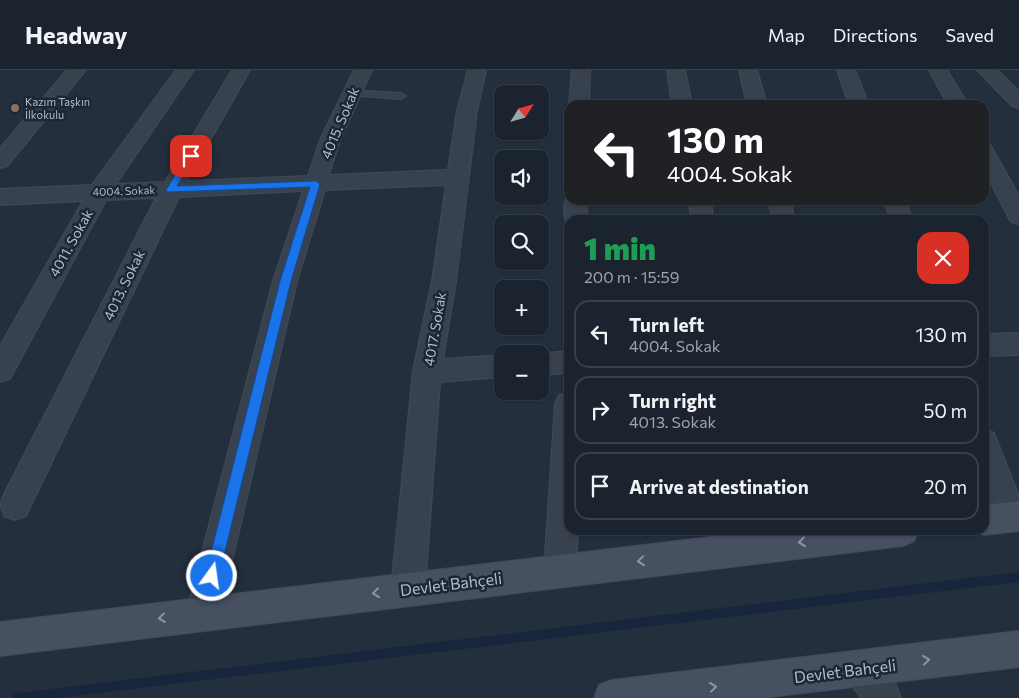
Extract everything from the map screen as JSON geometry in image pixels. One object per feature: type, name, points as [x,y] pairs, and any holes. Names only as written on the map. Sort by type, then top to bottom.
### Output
[{"type":"street","points":[[0,161],[77,70]]},
{"type":"street","name":"4011. Sokak","points":[[0,371],[99,192],[185,70]]},
{"type":"street","name":"4013. Sokak","points":[[15,505],[171,190],[241,70]]},
{"type":"street","name":"4015. Sokak","points":[[203,613],[286,281],[330,140],[363,70]]},
{"type":"street","name":"4017. Sokak","points":[[408,589],[427,371],[444,281],[467,111],[477,70]]},
{"type":"street","points":[[579,100],[581,70]]},
{"type":"street","points":[[676,70],[681,100]]},
{"type":"street","points":[[748,70],[756,100]]},
{"type":"street","points":[[846,70],[857,100]]},
{"type":"street","points":[[938,70],[955,100]]},
{"type":"street","points":[[986,70],[1019,102]]},
{"type":"street","points":[[989,160],[1019,216]]},
{"type":"street","name":"4004. Sokak","points":[[0,197],[458,177]]},
{"type":"street","points":[[989,345],[1019,344]]},
{"type":"street","points":[[549,363],[564,362]]},
{"type":"street","points":[[427,371],[494,367]]},
{"type":"street","points":[[989,460],[1005,518]]},
{"type":"street","points":[[560,571],[564,497]]},
{"type":"street","name":"Devlet Bahçeli","points":[[0,639],[560,571],[745,539],[821,535]]},
{"type":"street","name":"Devlet Bahçeli","points":[[612,698],[754,690],[862,669],[1019,648]]},
{"type":"street","points":[[862,669],[883,698]]},
{"type":"lane","points":[[352,94],[401,96]]},
{"type":"waterway","points":[[17,698],[1019,577]]},
{"type":"place","name":"Kazım Taşkın İlkokulu","points":[[15,108]]},
{"type":"route","points":[[191,156],[171,190],[316,184],[286,281],[212,576]]}]
